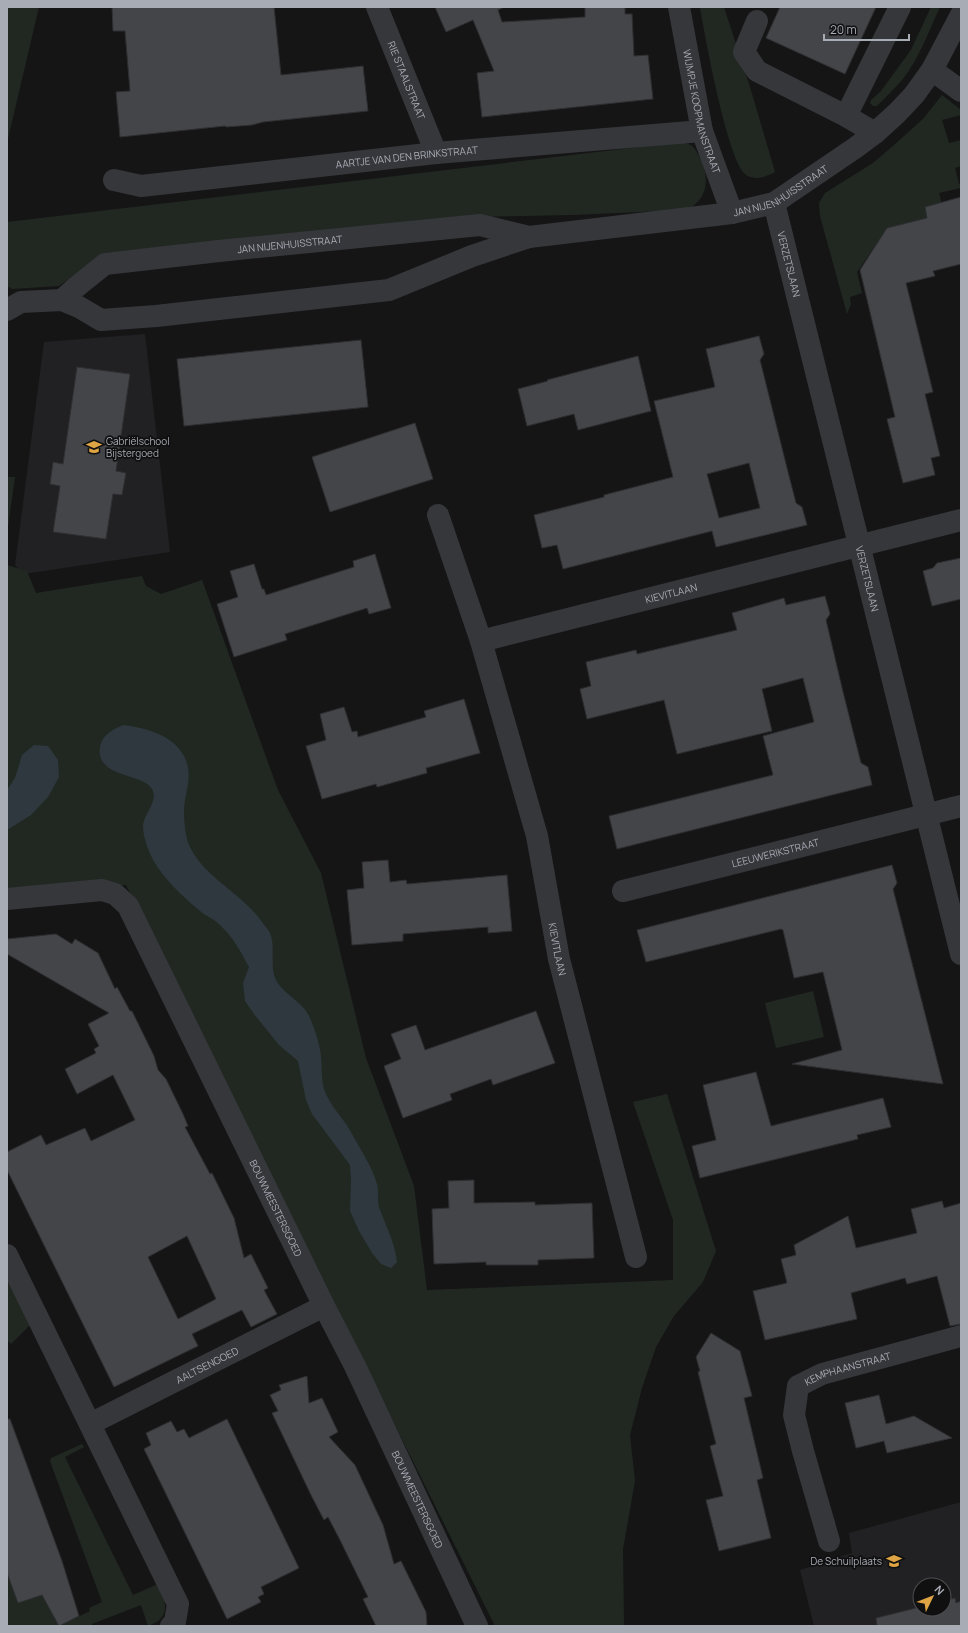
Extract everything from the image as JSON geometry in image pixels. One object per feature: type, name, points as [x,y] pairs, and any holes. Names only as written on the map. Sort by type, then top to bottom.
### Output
[{"type":"street","name":"RIE STAALSTRAAT","points":[[377,7],[436,153]]},
{"type":"street","name":"WIJMPJE KOOPMANSTRAAT","points":[[679,7],[702,131],[732,213]]},
{"type":"street","points":[[846,116],[900,7]]},
{"type":"street","name":"JAN NIJENHUISSTRAAT","points":[[12,302],[62,300],[79,307],[101,320],[164,315],[389,290],[472,256],[529,237],[732,213],[774,203],[875,133],[914,95],[932,70],[961,15]]},
{"type":"street","points":[[757,21],[744,52],[757,71],[846,116],[875,133]]},
{"type":"street","points":[[932,70],[961,91]]},
{"type":"street","name":"AARTJE VAN DEN BRINKSTRAAT","points":[[114,180],[141,186],[436,153],[702,131]]},
{"type":"street","name":"VERZETSLAAN","points":[[774,203],[961,954]]},
{"type":"street","name":"JAN NIJENHUISSTRAAT","points":[[62,300],[105,264],[480,225],[529,237]]},
{"type":"street","name":"KIEVITLAAN","points":[[438,516],[481,641],[537,836],[559,959],[636,1257]]},
{"type":"street","name":"KIEVITLAAN","points":[[481,641],[860,544],[961,520]]},
{"type":"street","name":"LEEUWERIKSTRAAT","points":[[623,891],[961,806]]},
{"type":"street","name":"BOUWMEESTERSGOED","points":[[7,899],[102,890],[116,894],[128,906],[324,1306],[355,1366],[477,1626]]},
{"type":"street","points":[[7,1255],[178,1604],[175,1622],[171,1626]]},
{"type":"street","name":"AALTSENGOED","points":[[90,1424],[324,1306]]},
{"type":"street","name":"KEMPHAANSTRAAT","points":[[829,1542],[802,1451],[794,1415],[798,1386],[822,1374],[961,1336]]},
{"type":"shaded area","points":[[7,7],[39,7],[7,143]]},
{"type":"shaded area","points":[[700,7],[724,7],[750,87],[775,172],[760,178],[753,178],[746,175],[739,166],[732,148],[718,97]]},
{"type":"shaded area","points":[[931,7],[940,7],[909,71],[897,86],[877,106],[873,106],[870,103],[871,100],[881,91],[911,50]]},
{"type":"shaded area","points":[[942,95],[961,110],[961,115],[942,120],[949,143],[961,140],[961,166],[955,168],[959,184],[961,183],[961,188],[939,193],[942,205],[936,218],[880,239],[857,272],[862,293],[850,297],[851,304],[847,314],[820,216],[819,203],[825,193],[873,163],[894,145],[923,119]]},
{"type":"shaded area","points":[[682,142],[692,146],[698,154],[702,161],[706,177],[703,193],[699,200],[692,207],[682,210],[573,215],[464,217],[104,253],[59,286],[12,289],[7,286],[7,222]]},
{"type":"shaded area","name":"Gabriëlschool Bijstergoed","points":[[145,334],[170,552],[24,574],[15,565],[44,342]]},
{"type":"shaded area","points":[[7,477],[15,477],[7,534]]},
{"type":"shaded area","points":[[7,565],[27,571],[36,593],[142,576],[146,586],[161,594],[202,580],[278,790],[321,873],[366,1058],[414,1186],[427,1290],[673,1280],[673,1220],[633,1102],[667,1094],[716,1251],[703,1282],[674,1316],[656,1347],[642,1388],[630,1435],[635,1481],[623,1549],[624,1626],[495,1626],[126,885],[7,895]]},
{"type":"shaded area","points":[[123,725],[149,730],[165,737],[179,748],[184,756],[187,763],[189,777],[184,810],[189,845],[195,856],[213,876],[254,912],[270,933],[272,938],[273,969],[276,980],[284,990],[302,1006],[309,1016],[315,1030],[321,1056],[322,1081],[326,1095],[351,1132],[375,1177],[378,1187],[379,1207],[396,1254],[397,1262],[391,1268],[381,1264],[372,1253],[359,1231],[350,1211],[350,1165],[312,1114],[306,1100],[298,1061],[279,1045],[245,1001],[243,983],[249,967],[240,950],[220,925],[200,911],[174,887],[153,860],[143,830],[144,821],[154,798],[152,789],[147,784],[139,780],[112,770],[100,757],[100,747],[105,736]]},
{"type":"shaded area","points":[[34,745],[48,746],[58,760],[59,777],[48,797],[31,815],[7,830],[7,790],[15,778],[22,755]]},
{"type":"shaded area","points":[[813,991],[824,1037],[776,1048],[765,1003]]},
{"type":"shaded area","points":[[7,1276],[31,1324],[11,1344],[7,1340]]},
{"type":"shaded area","points":[[82,1444],[84,1447],[65,1457],[133,1595],[158,1584],[165,1603],[165,1609],[161,1618],[148,1626],[141,1605],[92,1624],[92,1626],[59,1626],[90,1611],[89,1608],[102,1602],[50,1461],[51,1458]]},
{"type":"shaded area","points":[[7,1492],[59,1626],[7,1626]]},
{"type":"shaded area","name":"De Schuilplaats","points":[[961,1502],[961,1626],[814,1626],[800,1570],[852,1553],[849,1533]]},
{"type":"building","points":[[112,7],[274,7],[281,75],[363,66],[368,111],[263,122],[252,125],[225,126],[120,137],[116,92],[130,91],[125,31],[113,31]]},
{"type":"building","points":[[435,7],[504,7],[498,10],[502,22],[585,17],[585,7],[625,7],[625,14],[632,14],[634,56],[648,55],[653,99],[482,117],[477,73],[494,71],[473,20],[446,32]]},
{"type":"building","points":[[780,7],[876,7],[845,74],[766,38]]},
{"type":"building","points":[[961,197],[961,264],[933,271],[935,276],[906,283],[933,392],[925,394],[940,456],[931,458],[935,475],[903,483],[887,419],[895,417],[860,270],[887,228],[927,218],[925,207]]},
{"type":"building","points":[[759,336],[764,354],[760,360],[789,476],[796,503],[802,507],[807,525],[716,547],[712,531],[563,569],[557,545],[542,548],[534,515],[673,477],[654,401],[715,387],[706,349]],"holes":[[[749,463],[760,508],[719,518],[707,474]]]},
{"type":"building","points":[[361,340],[368,407],[184,426],[177,359]]},
{"type":"building","points":[[638,356],[651,411],[578,430],[574,414],[527,426],[518,389]]},
{"type":"building","points":[[77,367],[130,374],[116,471],[126,473],[122,495],[113,494],[106,539],[53,532],[60,486],[50,484],[53,462],[63,464]]},
{"type":"building","points":[[415,423],[433,479],[330,512],[312,457]]},
{"type":"building","points":[[375,554],[391,608],[369,614],[367,608],[285,634],[287,640],[234,657],[217,604],[238,597],[230,571],[254,564],[262,589],[264,589],[266,595],[354,567],[353,561]]},
{"type":"building","points":[[961,558],[961,599],[932,606],[923,571],[933,568],[937,563]]},
{"type":"building","points":[[825,596],[830,614],[826,620],[843,692],[861,763],[868,767],[872,785],[617,849],[609,816],[773,775],[763,736],[814,722],[803,678],[762,689],[772,731],[677,754],[664,700],[587,719],[580,689],[591,686],[586,662],[636,650],[637,654],[737,630],[732,613],[784,598],[786,605]]},
{"type":"building","points":[[464,699],[480,753],[426,768],[427,773],[377,787],[376,784],[322,799],[306,746],[326,740],[320,714],[344,707],[352,732],[357,731],[358,737],[426,717],[424,711]]},
{"type":"building","points":[[388,860],[390,882],[406,880],[407,884],[507,875],[512,931],[488,933],[488,927],[403,934],[403,941],[352,945],[347,890],[364,888],[362,862]]},
{"type":"building","points":[[892,865],[897,883],[893,889],[943,1084],[792,1064],[842,1050],[823,972],[794,978],[783,930],[781,929],[646,962],[637,930]]},
{"type":"building","points":[[56,934],[72,944],[75,939],[98,953],[115,989],[117,987],[130,1011],[132,1011],[154,1056],[158,1070],[166,1079],[188,1126],[185,1127],[210,1174],[212,1173],[234,1218],[244,1258],[251,1254],[268,1288],[264,1290],[277,1314],[251,1327],[242,1310],[192,1334],[198,1346],[114,1387],[7,1170],[7,1152],[41,1135],[46,1145],[85,1128],[91,1141],[135,1120],[113,1075],[77,1094],[65,1069],[96,1053],[94,1049],[99,1046],[88,1024],[109,1013],[7,954],[7,939]],"holes":[[[187,1236],[216,1299],[178,1319],[148,1257]]]},
{"type":"building","points":[[536,1011],[555,1063],[493,1085],[491,1079],[450,1094],[452,1100],[403,1118],[384,1066],[401,1059],[391,1034],[416,1025],[425,1050]]},
{"type":"building","points":[[756,1072],[771,1126],[883,1098],[891,1127],[857,1135],[858,1139],[700,1178],[692,1146],[716,1140],[703,1085]]},
{"type":"building","points":[[474,1180],[474,1203],[535,1202],[535,1205],[592,1203],[594,1258],[538,1260],[538,1265],[486,1265],[486,1262],[434,1264],[432,1209],[449,1208],[448,1181]]},
{"type":"building","points":[[942,1201],[944,1208],[961,1203],[961,1324],[950,1326],[937,1276],[907,1284],[905,1278],[851,1293],[857,1319],[765,1340],[753,1291],[787,1283],[781,1259],[796,1255],[794,1245],[848,1216],[856,1248],[917,1233],[911,1209]]},
{"type":"building","points":[[711,1333],[740,1351],[752,1396],[744,1398],[763,1478],[757,1480],[771,1538],[719,1551],[706,1500],[723,1496],[710,1446],[716,1444],[698,1372],[700,1371],[696,1357]]},
{"type":"building","points":[[307,1376],[309,1403],[322,1398],[338,1432],[329,1437],[355,1465],[383,1525],[394,1564],[401,1561],[426,1612],[427,1626],[376,1626],[363,1599],[368,1597],[340,1540],[328,1517],[324,1520],[311,1495],[272,1413],[278,1411],[270,1395],[281,1390],[279,1385]]},
{"type":"building","points":[[879,1395],[886,1424],[914,1416],[952,1438],[887,1453],[884,1441],[856,1448],[845,1403]]},
{"type":"building","points":[[7,1419],[10,1419],[62,1561],[79,1616],[59,1626],[42,1595],[18,1603],[7,1573]]},
{"type":"building","points":[[227,1419],[299,1568],[261,1587],[264,1594],[258,1597],[261,1602],[227,1619],[144,1449],[151,1445],[146,1433],[171,1421],[177,1432],[184,1429],[189,1438]]},
{"type":"building","points":[[955,1598],[956,1603],[961,1601],[961,1626],[877,1626],[876,1618],[912,1609],[912,1617],[952,1617],[952,1599]]},
{"type":"place","name":"Gabriëlschool Bijstergoed","points":[[94,447]]},
{"type":"place","name":"De Schuilplaats","points":[[894,1561]]}]
